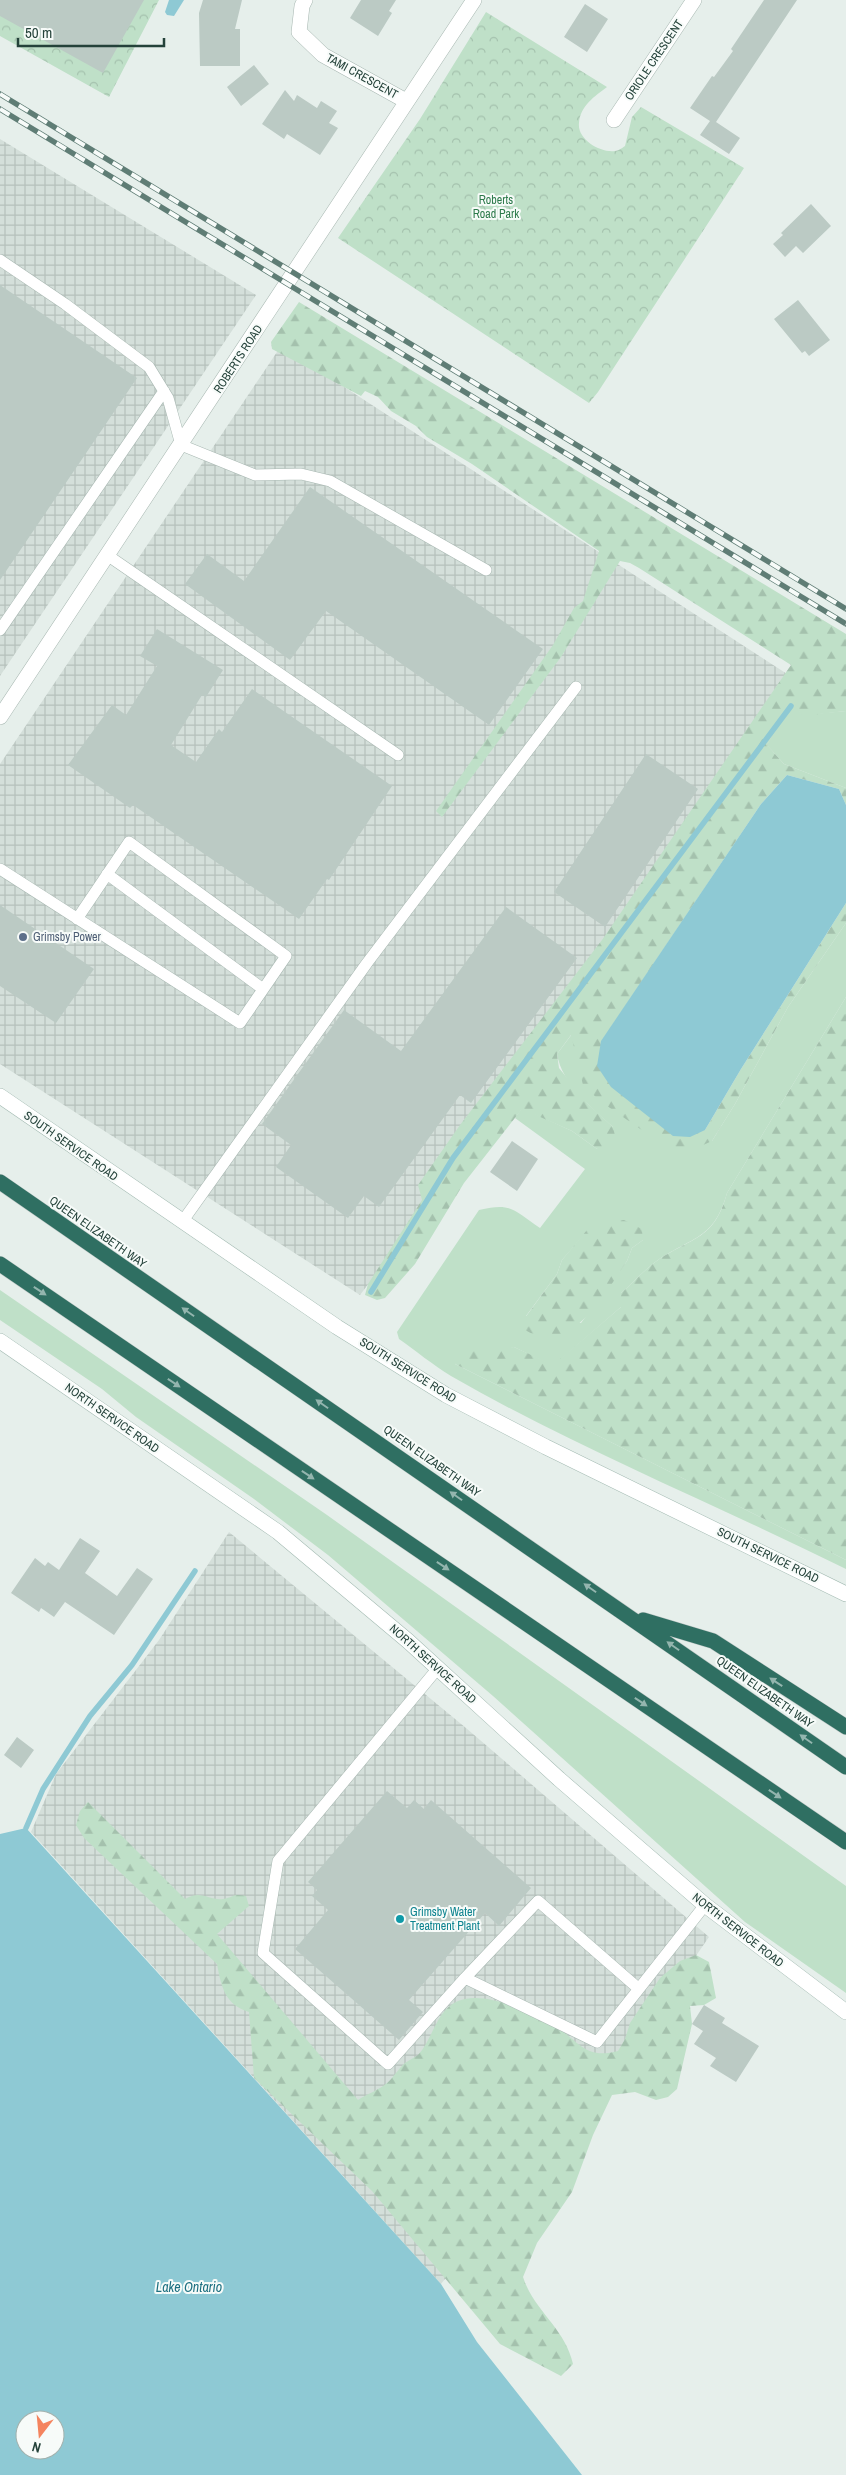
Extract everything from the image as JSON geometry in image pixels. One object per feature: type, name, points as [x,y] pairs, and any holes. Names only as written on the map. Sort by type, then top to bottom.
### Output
[{"type":"highway","name":"QUEEN ELIZABETH WAY","points":[[0,1182],[846,1767]]},
{"type":"highway","points":[[0,1264],[846,1842]]},
{"type":"highway","points":[[630,1616],[713,1641],[846,1727]]},
{"type":"highway","points":[[802,1813],[846,1853]]},
{"type":"street","name":"TAMI CRESCENT","points":[[305,0],[302,6],[299,32],[323,55],[406,101]]},
{"type":"street","name":"ROBERTS ROAD","points":[[0,717],[474,0]]},
{"type":"street","name":"ORIOLE CRESCENT","points":[[614,120],[694,0]]},
{"type":"street","name":"SOUTH SERVICE ROAD","points":[[0,1096],[337,1326],[446,1395],[554,1451],[846,1594]]},
{"type":"street","name":"NORTH SERVICE ROAD","points":[[0,1341],[278,1532],[438,1668],[559,1779],[705,1905],[846,2012]]},
{"type":"lane","points":[[0,260],[65,304],[149,367],[168,398],[180,445],[255,475],[301,474],[330,480],[486,570]]},
{"type":"lane","points":[[0,630],[164,391]]},
{"type":"lane","points":[[107,556],[398,754]]},
{"type":"lane","points":[[182,1222],[367,963],[576,687]]},
{"type":"lane","points":[[0,869],[240,1024],[286,956],[128,842],[77,918]]},
{"type":"lane","points":[[107,874],[263,989]]},
{"type":"lane","points":[[438,1668],[278,1861],[263,1953],[388,2064],[465,1978],[538,1901],[639,1989]]},
{"type":"lane","points":[[465,1978],[597,2042],[705,1905]]},
{"type":"shaded area","points":[[0,139],[256,295],[0,676]]},
{"type":"shaded area","points":[[281,346],[818,694],[360,1295],[0,1064],[0,764]]},
{"type":"shaded area","points":[[229,1532],[466,1728],[709,1937],[657,2012],[441,2284],[31,1832],[56,1774],[159,1640]]},
{"type":"green space","points":[[0,0],[159,0],[109,97],[0,36]]},
{"type":"green space","name":"Roberts Road Park","points":[[486,12],[607,87],[589,102],[580,117],[579,129],[591,144],[609,151],[625,146],[632,117],[641,107],[744,168],[589,403],[338,238],[420,119]]},
{"type":"green space","points":[[299,302],[846,634],[846,711],[802,716],[792,699],[767,745],[784,764],[846,788],[846,805],[839,789],[787,775],[761,804],[601,1042],[705,1130],[741,1069],[846,903],[846,923],[788,1007],[735,1104],[712,1141],[679,1156],[600,1101],[583,1085],[571,1035],[557,1054],[559,1068],[588,1104],[613,1127],[617,1144],[597,1149],[572,1131],[522,1109],[464,1183],[415,1264],[385,1298],[377,1300],[365,1295],[368,1284],[422,1200],[418,1185],[460,1125],[602,940],[791,665],[639,568],[630,563],[620,561],[561,657],[442,817],[436,811],[553,645],[574,608],[583,601],[599,551],[472,464],[427,437],[416,426],[391,411],[378,397],[365,391],[361,396],[272,349],[271,342]]},
{"type":"green space","points":[[792,698],[802,715],[846,711],[846,788],[784,764],[767,745]]},
{"type":"green space","points":[[846,923],[846,997],[727,1193],[716,1220],[709,1228],[648,1268],[621,1293],[621,1307],[553,1366],[514,1347],[455,1364],[846,1560],[846,1569],[597,1452],[499,1403],[438,1367],[399,1339],[397,1332],[479,1210],[506,1207],[518,1212],[540,1228],[585,1169],[515,1118],[522,1108],[572,1131],[597,1149],[613,1127],[571,1085],[560,1065],[557,1054],[572,1034],[712,1141],[735,1104],[788,1007]],"holes":[[[588,1230],[643,1240],[632,1248],[627,1261],[581,1323],[526,1316],[557,1274],[562,1260]]]},
{"type":"green space","points":[[846,997],[846,1560],[455,1364],[464,1351],[514,1347],[553,1365],[621,1307],[621,1293],[648,1268],[709,1229],[722,1208],[727,1193]]},
{"type":"green space","points":[[624,1220],[642,1229],[643,1240],[632,1248],[627,1261],[596,1306],[583,1320],[569,1330],[554,1336],[537,1335],[519,1326],[557,1274],[562,1260],[587,1230],[606,1222]]},
{"type":"green space","points":[[0,1290],[327,1515],[846,1886],[846,1993],[745,1922],[493,1696],[328,1555],[254,1499],[136,1417],[102,1389],[0,1320]]},
{"type":"green space","points":[[88,1802],[185,1899],[196,1895],[218,1899],[235,1895],[246,1896],[249,1906],[217,1934],[358,2100],[384,2085],[405,2063],[418,2055],[445,2011],[458,2001],[469,1998],[481,1998],[508,2004],[555,2026],[583,2048],[598,2053],[607,2053],[618,2051],[625,2039],[630,2023],[660,1978],[680,1961],[696,1955],[709,1962],[716,1998],[704,2005],[690,2006],[692,2024],[677,2089],[668,2097],[656,2100],[635,2092],[612,2095],[593,2135],[572,2192],[537,2243],[523,2277],[534,2300],[557,2330],[569,2351],[573,2364],[561,2376],[500,2344],[372,2191],[254,2078],[249,2012],[234,2005],[229,2000],[220,1980],[217,1964],[84,1838],[76,1825],[80,1811]]},
{"type":"water","points":[[169,0],[184,0],[174,16],[167,15],[165,12]]},
{"type":"water","points":[[787,775],[839,789],[846,805],[846,903],[741,1069],[705,1130],[690,1137],[673,1136],[611,1087],[597,1066],[601,1041],[761,804]]},
{"type":"water","name":"Lake Ontario","points":[[26,1828],[441,2284],[477,2342],[582,2475],[0,2475],[0,1834]]},
{"type":"building","points":[[0,0],[144,0],[103,73],[0,16]]},
{"type":"building","points":[[203,0],[242,0],[235,29],[240,29],[240,66],[200,66],[199,13]]},
{"type":"building","points":[[361,0],[396,0],[389,11],[392,13],[378,36],[350,18]]},
{"type":"building","points":[[764,0],[797,0],[716,122],[740,138],[729,154],[700,135],[710,121],[690,108],[712,76],[714,77],[733,51],[731,49]]},
{"type":"building","points":[[585,4],[608,19],[587,52],[564,37]]},
{"type":"building","points":[[254,65],[269,84],[241,106],[227,87]]},
{"type":"building","points":[[285,90],[294,101],[297,95],[317,108],[321,101],[337,111],[329,123],[338,128],[320,155],[287,134],[284,139],[262,124]]},
{"type":"building","points":[[811,204],[831,226],[803,253],[796,246],[785,257],[773,244],[783,235],[781,233]]},
{"type":"building","points":[[0,285],[137,378],[0,580]]},
{"type":"building","points":[[798,300],[830,340],[809,356],[805,351],[802,353],[774,319]]},
{"type":"building","points":[[310,487],[543,649],[489,725],[326,611],[290,660],[185,584],[207,554],[244,581]]},
{"type":"building","points":[[157,629],[223,670],[206,697],[202,695],[171,745],[196,762],[219,729],[222,732],[252,689],[392,786],[329,880],[327,879],[299,919],[133,805],[130,808],[68,765],[112,705],[126,715],[157,666],[140,656]]},
{"type":"building","points":[[646,754],[698,789],[605,927],[554,892]]},
{"type":"building","name":"Grimsby Power","points":[[0,905],[94,969],[56,1023],[0,986]]},
{"type":"building","points":[[506,907],[577,958],[471,1103],[460,1095],[379,1207],[364,1196],[348,1218],[276,1167],[291,1145],[262,1124],[344,1010],[401,1051]]},
{"type":"building","points":[[512,1141],[538,1159],[517,1191],[490,1172]]},
{"type":"building","points":[[80,1538],[100,1551],[85,1573],[117,1596],[137,1568],[153,1579],[114,1635],[65,1602],[54,1617],[41,1608],[39,1612],[11,1593],[35,1558],[45,1566],[48,1562],[59,1570]]},
{"type":"building","points":[[17,1737],[34,1750],[21,1768],[4,1755]]},
{"type":"building","name":"Grimsby Water Treatment Plant","points":[[387,1791],[407,1808],[414,1800],[424,1809],[431,1800],[531,1888],[499,1926],[485,1913],[409,2000],[423,2012],[399,2040],[295,1949],[328,1910],[312,1896],[317,1890],[308,1882]]},
{"type":"building","points":[[704,2005],[725,2018],[722,2023],[759,2046],[736,2082],[710,2066],[716,2058],[694,2044],[703,2031],[692,2024]]},
{"type":"waterway","points":[[371,1292],[453,1158],[791,706]]},
{"type":"waterway","points":[[26,1828],[43,1789],[90,1716],[132,1665],[195,1571]]},
{"type":"railway","points":[[0,94],[846,609]]},
{"type":"railway","points":[[0,109],[846,624]]},
{"type":"place","name":"Grimsby Power","points":[[23,937]]},
{"type":"place","name":"Grimsby Water Treatment Plant","points":[[400,1919]]}]
